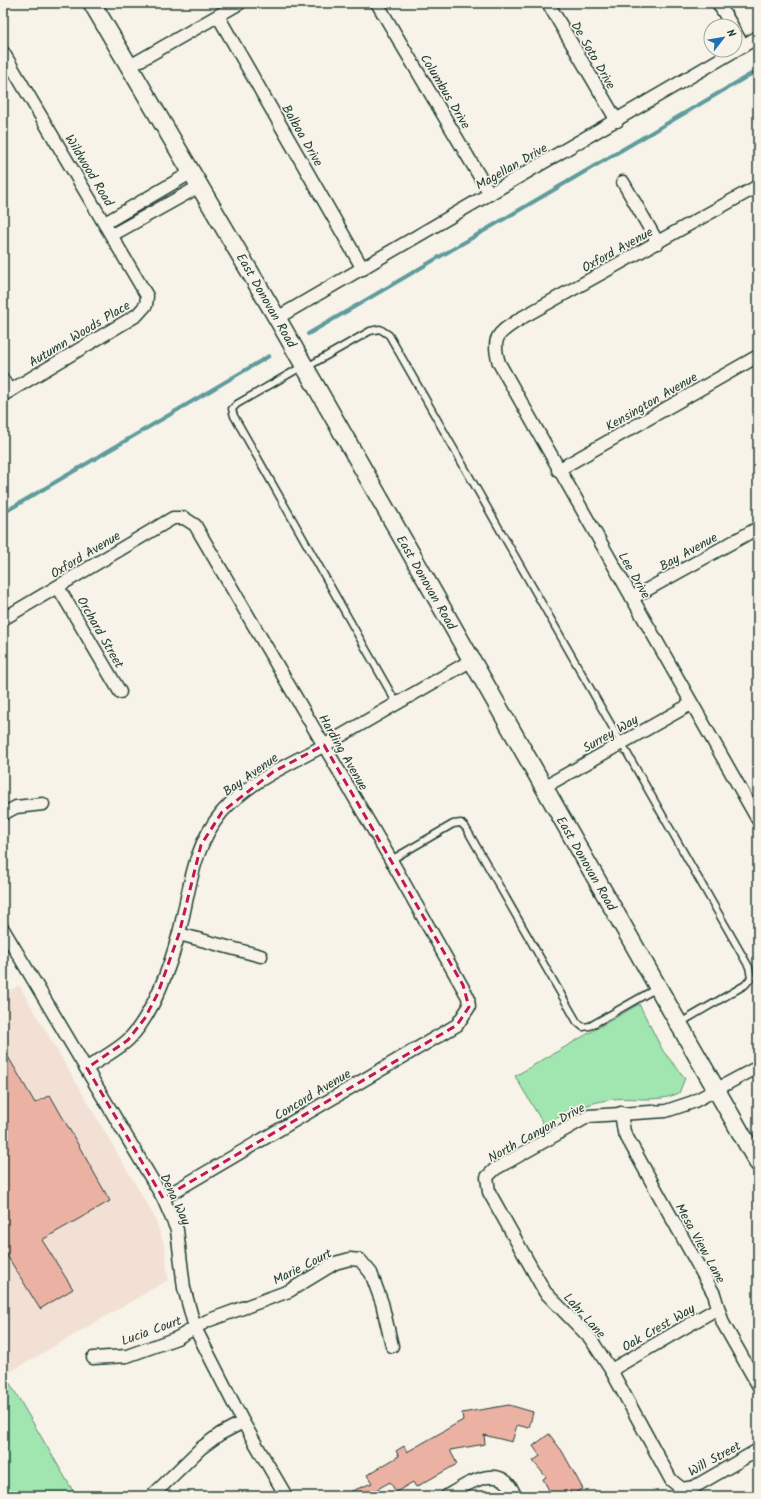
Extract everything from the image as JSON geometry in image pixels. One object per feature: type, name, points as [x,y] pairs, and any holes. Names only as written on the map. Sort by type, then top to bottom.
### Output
[{"type":"street","name":"East Donovan Road","points":[[92,3],[305,366],[758,1163]]},
{"type":"street","points":[[130,66],[240,3]]},
{"type":"street","name":"Columbus Drive","points":[[377,3],[490,194]]},
{"type":"street","name":"De Soto Drive","points":[[548,3],[617,121]]},
{"type":"street","points":[[718,3],[727,18]]},
{"type":"street","name":"Balboa Drive","points":[[218,16],[363,269]]},
{"type":"street","name":"Magellan Drive","points":[[743,46],[758,37]]},
{"type":"street","name":"Wildwood Road","points":[[3,52],[147,296],[146,305]]},
{"type":"street","name":"Magellan Drive","points":[[277,318],[723,58]]},
{"type":"street","points":[[105,224],[196,179]]},
{"type":"street","points":[[112,235],[196,179]]},
{"type":"street","points":[[622,182],[658,243]]},
{"type":"street","name":"Oxford Avenue","points":[[495,342],[500,333],[523,318],[758,186]]},
{"type":"street","name":"Autumn Woods Place","points":[[6,393],[137,315],[146,305]]},
{"type":"street","name":"Lee Drive","points":[[495,342],[494,349],[499,363],[558,470],[758,820]]},
{"type":"street","name":"Kensington Avenue","points":[[558,470],[758,356]]},
{"type":"street","points":[[3,380],[6,393]]},
{"type":"street","name":"Oxford Avenue","points":[[3,619],[173,518],[184,518]]},
{"type":"street","name":"Harding Avenue","points":[[184,518],[195,525],[324,745],[463,986],[468,997],[469,1007]]},
{"type":"street","name":"Bay Avenue","points":[[632,598],[758,528]]},
{"type":"street","name":"Orchard Street","points":[[58,586],[120,692]]},
{"type":"street","name":"Bay Avenue","points":[[87,1068],[128,1040],[145,1018],[158,993],[179,934],[195,859],[201,845],[222,812],[240,795],[273,772],[397,704],[472,660]]},
{"type":"street","name":"Surrey Way","points":[[544,787],[691,704]]},
{"type":"street","points":[[3,814],[16,807],[43,804]]},
{"type":"street","name":"Dena Way","points":[[3,929],[163,1198],[177,1230],[184,1288],[195,1328],[242,1422],[286,1496]]},
{"type":"street","points":[[179,934],[261,956]]},
{"type":"street","name":"Concord Avenue","points":[[163,1198],[457,1025],[469,1007]]},
{"type":"street","name":"North Canyon Drive","points":[[487,1177],[495,1169],[589,1116],[666,1111],[693,1102],[758,1066]]},
{"type":"street","name":"Mesa View Lane","points":[[621,1113],[624,1132],[714,1294],[722,1323],[758,1385]]},
{"type":"street","name":"Lahr Lane","points":[[487,1177],[489,1192],[545,1292],[590,1338],[611,1370],[671,1480],[682,1489]]},
{"type":"street","name":"Marie Court","points":[[195,1328],[206,1321],[289,1290],[335,1263],[350,1259],[360,1260],[371,1273],[382,1303],[392,1346]]},
{"type":"street","name":"Oak Crest Way","points":[[611,1370],[718,1308]]},
{"type":"street","name":"Lucia Court","points":[[93,1358],[127,1356],[177,1338],[195,1328]]},
{"type":"street","points":[[152,1496],[201,1448],[220,1434],[242,1422]]},
{"type":"street","name":"Will Street","points":[[682,1489],[694,1487],[758,1450]]},
{"type":"street","points":[[447,1496],[466,1485],[484,1477],[492,1476],[500,1478],[508,1484],[515,1496]]},
{"type":"lane","points":[[397,704],[234,416],[232,409],[237,404],[305,366],[370,331],[380,328],[389,335],[749,967],[751,978],[745,985],[679,1024]]},
{"type":"lane","points":[[391,860],[453,824],[461,823],[466,828],[577,1022],[583,1027],[590,1026],[658,987]]},
{"type":"highlighted area","points":[[324,745],[463,985],[469,1007],[457,1025],[163,1198],[87,1068],[128,1040],[145,1018],[158,993],[179,934],[201,845],[222,812],[273,772]]},
{"type":"shaded area","points":[[19,985],[154,1216],[165,1247],[168,1280],[5,1375],[3,1371],[3,995]]},
{"type":"green space","points":[[639,1004],[663,1051],[685,1078],[679,1093],[655,1099],[604,1100],[569,1112],[544,1125],[515,1076]]},
{"type":"green space","points":[[3,1371],[5,1375],[76,1496],[3,1496]]},
{"type":"building","points":[[3,1048],[35,1103],[50,1095],[110,1201],[42,1240],[73,1289],[40,1309],[3,1249]]},
{"type":"building","points":[[509,1405],[533,1412],[529,1428],[517,1425],[512,1442],[484,1435],[485,1444],[450,1450],[457,1464],[416,1487],[413,1482],[396,1492],[390,1482],[365,1496],[339,1496],[372,1483],[367,1475],[399,1456],[396,1451],[404,1446],[407,1452],[463,1420],[462,1413]]},
{"type":"building","points":[[549,1434],[562,1451],[583,1489],[570,1496],[552,1496],[543,1479],[546,1477],[533,1461],[540,1456],[533,1446]]},
{"type":"waterway","points":[[308,334],[758,70]]},
{"type":"waterway","points":[[3,513],[269,356]]}]
